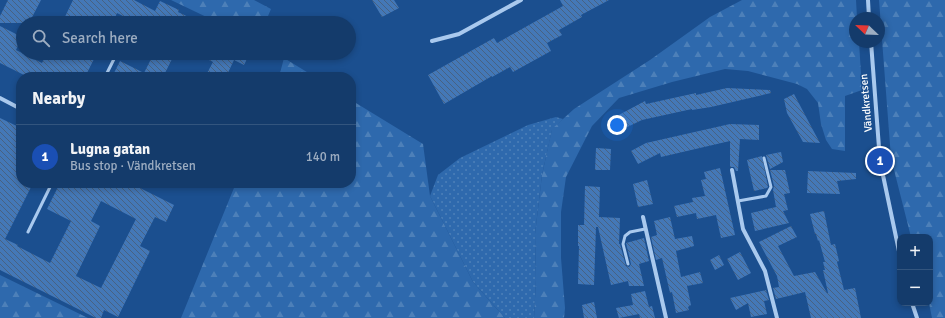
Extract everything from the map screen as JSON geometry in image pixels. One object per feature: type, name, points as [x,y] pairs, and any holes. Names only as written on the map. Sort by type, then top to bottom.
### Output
[{"type":"street","points":[[432,41],[459,34],[521,0]]},
{"type":"street","points":[[868,0],[869,12]]},
{"type":"street","name":"Vändkretsen","points":[[871,48],[880,161],[897,242]]},
{"type":"street","points":[[0,98],[16,106]]},
{"type":"street","points":[[732,170],[743,229],[765,271],[777,318]]},
{"type":"street","points":[[643,217],[666,318]]},
{"type":"street","points":[[913,306],[917,318]]},
{"type":"lane","points":[[108,72],[114,60]]},
{"type":"lane","points":[[738,201],[766,196],[770,191],[771,187],[764,158]]},
{"type":"lane","points":[[28,232],[50,188]]},
{"type":"lane","points":[[628,264],[623,244],[625,236],[630,232],[645,229]]},
{"type":"green space","points":[[171,0],[254,0],[271,9],[268,16],[204,16]]},
{"type":"green space","points":[[742,0],[856,0],[857,12],[849,12],[849,48],[859,48],[862,90],[845,96],[845,151],[832,149],[826,140],[821,124],[818,103],[807,89],[797,84],[748,71],[725,69],[672,82],[619,98],[592,126],[566,177],[561,212],[561,258],[565,308],[564,318],[534,318],[536,279],[535,234],[542,175],[552,129],[574,109],[650,60],[710,17]]},
{"type":"green space","points":[[879,0],[945,0],[945,318],[932,318],[930,306],[933,306],[933,234],[910,234],[891,158],[883,48],[885,48],[885,12],[880,12]]},
{"type":"green space","points":[[283,60],[287,60],[307,72],[280,72]]},
{"type":"green space","points":[[356,103],[423,144],[430,196],[473,282],[505,318],[181,318],[234,188],[356,188]]},
{"type":"green space","points":[[556,117],[563,119],[552,130],[542,175],[535,234],[536,279],[534,318],[505,318],[473,282],[430,196],[438,175],[460,158],[528,125]]},
{"type":"green space","points":[[0,275],[88,318],[0,318]]},
{"type":"building","points":[[8,0],[41,0],[33,16],[16,16],[16,23],[0,23],[0,16]]},
{"type":"building","points":[[73,0],[134,0],[155,11],[160,1],[179,10],[178,12],[186,16],[123,16],[117,13],[116,16],[65,16]]},
{"type":"building","points":[[372,0],[394,0],[399,8],[382,17]]},
{"type":"building","points":[[560,0],[609,0],[581,15],[582,17],[559,30],[562,35],[547,43],[551,51],[513,72],[510,67],[444,104],[428,75],[494,38],[497,43],[563,6]]},
{"type":"building","points":[[0,26],[16,34],[16,60],[36,60],[42,63],[44,60],[94,60],[88,72],[18,72],[0,63]]},
{"type":"building","points":[[150,60],[172,60],[166,72],[144,72]]},
{"type":"building","points":[[209,60],[234,60],[228,72],[208,72],[213,62]]},
{"type":"building","points":[[234,60],[246,60],[244,65]]},
{"type":"building","points":[[120,61],[142,72],[114,72]]},
{"type":"building","points":[[727,88],[770,90],[771,93],[711,107],[692,109],[642,120],[621,130],[615,117],[645,101],[646,104]]},
{"type":"building","points":[[794,94],[820,143],[803,142],[787,113],[784,99]]},
{"type":"building","points":[[0,118],[16,126],[16,188],[30,188],[5,239],[50,263],[71,221],[47,209],[58,188],[140,188],[174,205],[166,222],[155,217],[140,246],[150,251],[118,317],[104,310],[101,318],[96,318],[0,270]],"holes":[[[101,201],[136,219],[101,288],[76,276],[100,226],[91,221]]]},
{"type":"building","points":[[730,124],[759,125],[759,140],[740,139],[738,171],[736,171],[734,167],[730,167],[730,141],[661,157],[660,153],[638,164],[631,151],[646,143]]},
{"type":"building","points":[[596,148],[611,149],[610,170],[595,170]]},
{"type":"building","points":[[781,152],[783,162],[770,169],[766,155]]},
{"type":"building","points":[[762,156],[768,187],[754,191],[747,160]]},
{"type":"building","points":[[720,168],[735,235],[721,238],[716,215],[697,219],[696,213],[677,217],[674,206],[693,202],[692,198],[705,196],[701,180],[706,179],[704,172]]},
{"type":"building","points":[[770,170],[785,170],[790,193],[784,194],[788,210],[783,211],[789,223],[755,231],[751,213],[776,207],[773,190],[774,186]]},
{"type":"building","points":[[808,171],[856,173],[856,179],[837,181],[840,194],[807,193]]},
{"type":"building","points":[[647,180],[653,204],[638,207],[633,184]]},
{"type":"building","points":[[585,186],[600,187],[599,217],[620,218],[619,244],[626,266],[629,267],[631,264],[626,243],[644,238],[649,261],[639,264],[644,286],[629,286],[628,281],[611,285],[598,227],[596,227],[594,285],[578,284],[578,225],[584,225]]},
{"type":"building","points":[[824,211],[831,245],[835,244],[839,261],[837,262],[844,290],[855,288],[861,318],[811,318],[805,292],[776,299],[773,288],[779,287],[777,276],[759,242],[791,226],[797,237],[778,246],[794,276],[815,272],[828,293],[823,270],[825,270],[823,262],[825,262],[810,214]]},
{"type":"building","points":[[670,217],[675,239],[692,236],[694,246],[676,251],[681,277],[700,272],[703,283],[687,286],[691,305],[688,307],[689,310],[676,313],[672,292],[670,293],[662,258],[656,260],[651,237],[657,235],[654,221]]},
{"type":"building","points":[[740,252],[751,273],[738,280],[727,259]]},
{"type":"building","points":[[719,255],[724,265],[715,270],[710,260]]},
{"type":"building","points":[[766,290],[769,300],[764,301],[767,314],[751,317],[748,303],[736,310],[730,298]]},
{"type":"building","points":[[645,291],[649,307],[652,306],[655,318],[640,318],[639,314],[619,318],[616,308],[633,305],[631,294]]},
{"type":"building","points":[[594,302],[597,318],[584,318],[582,305]]},
{"type":"place","name":"Lugna gatan","points":[[880,161]]}]
